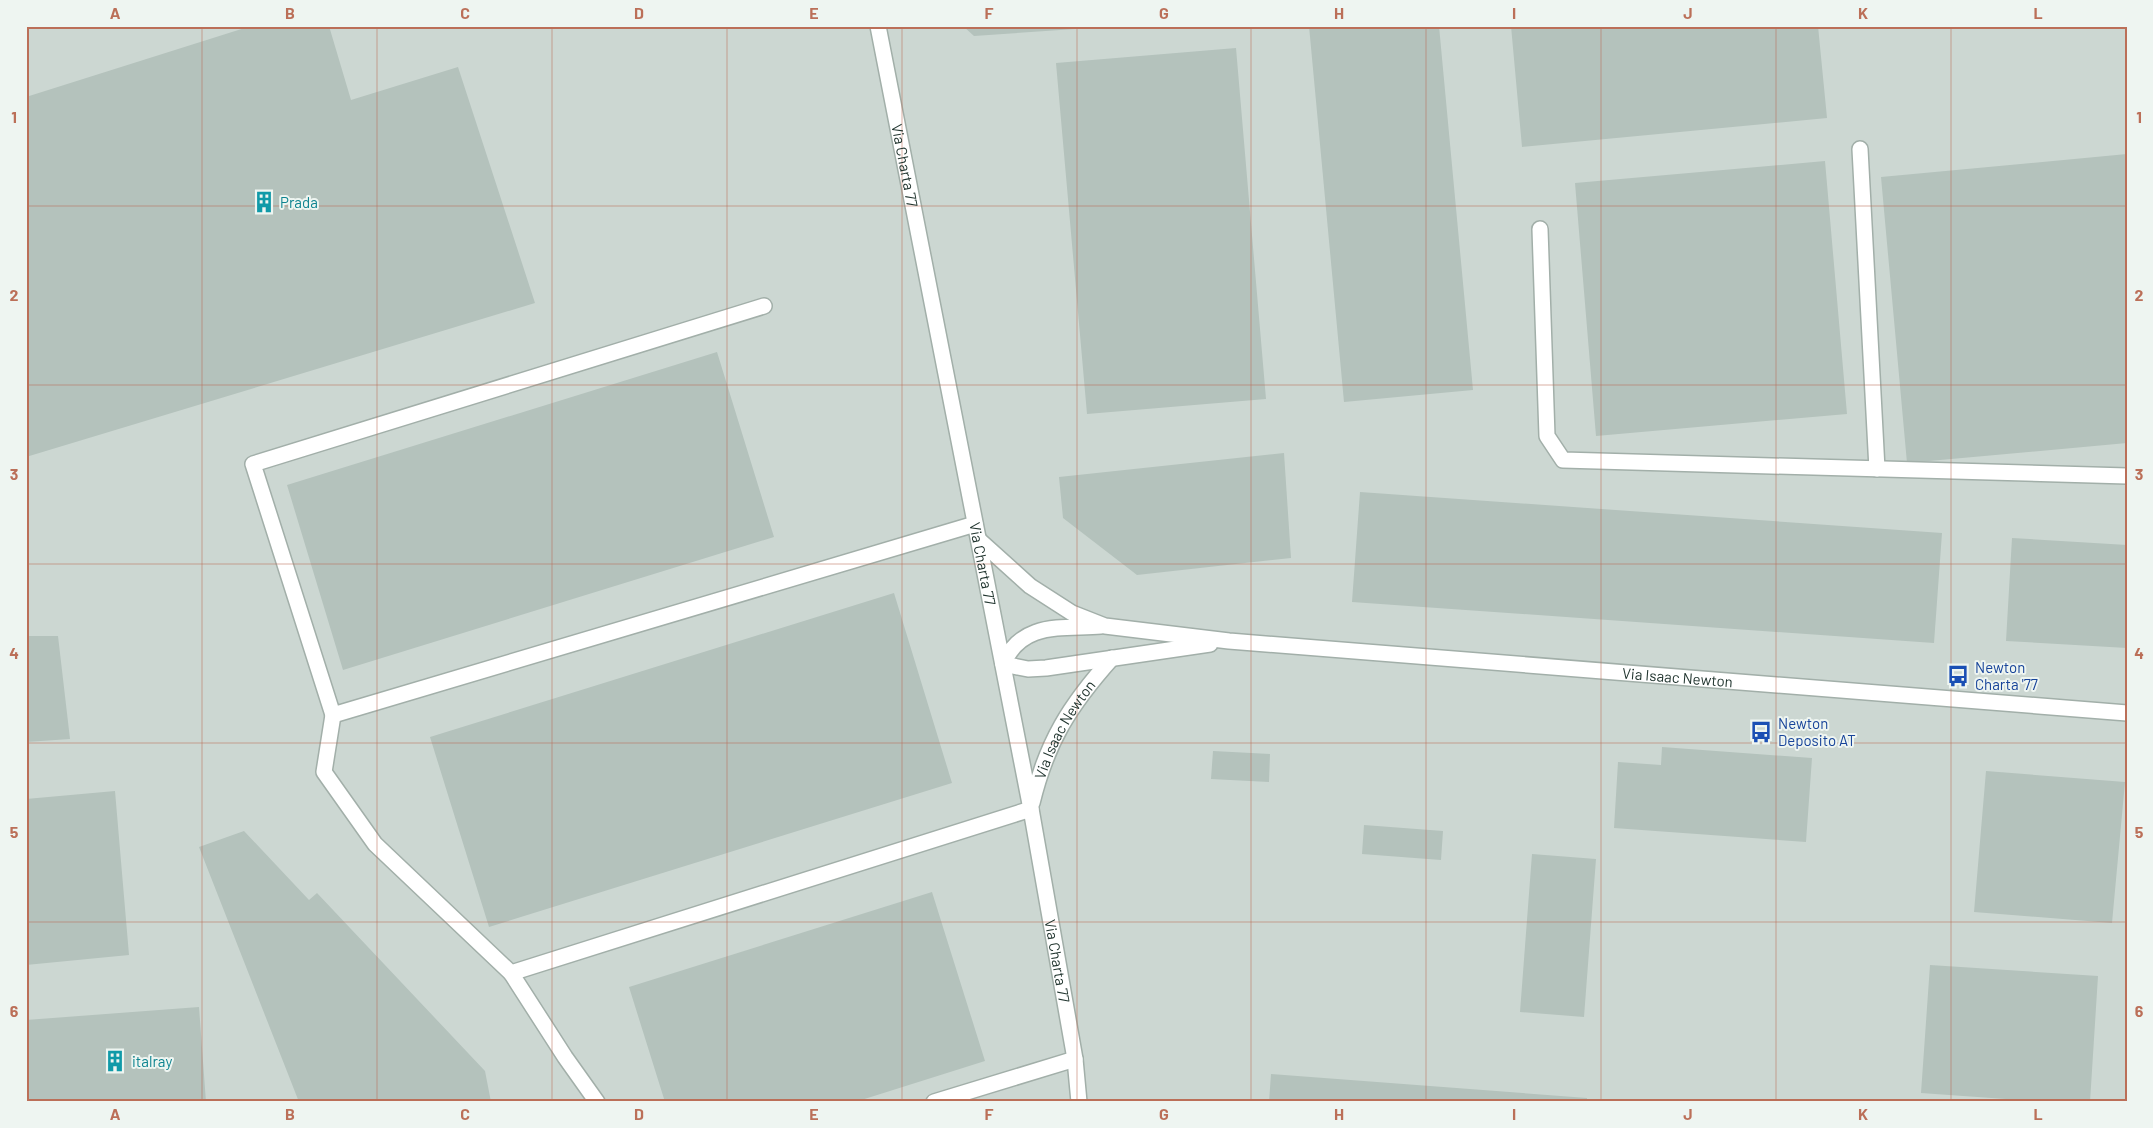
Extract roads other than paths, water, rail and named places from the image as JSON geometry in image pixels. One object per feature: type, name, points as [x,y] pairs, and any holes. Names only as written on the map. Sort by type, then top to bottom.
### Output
[{"type":"street","name":"Via Charta 77","points":[[878,26],[1003,664],[1075,1059],[1079,1102]]},
{"type":"street","points":[[1860,149],[1877,469]]},
{"type":"street","points":[[1540,229],[1547,436],[1563,460],[2127,476]]},
{"type":"street","points":[[597,1102],[564,1057],[511,973],[375,844],[324,772],[333,715],[253,464],[764,306]]},
{"type":"street","points":[[333,715],[975,524]]},
{"type":"street","name":"Via Isaac Newton","points":[[979,540],[1047,599],[1072,613],[1105,626]]},
{"type":"street","name":"Via Isaac Newton","points":[[1229,641],[1028,669],[1003,664],[1010,649],[1016,642],[1037,631],[1105,626],[1229,641],[2127,713]]},
{"type":"street","name":"Via Isaac Newton","points":[[1030,809],[1043,764],[1062,722],[1081,693],[1112,658]]},
{"type":"street","points":[[511,973],[1030,809]]},
{"type":"street","points":[[934,1102],[1075,1059]]},
{"type":"place","name":"Prada","points":[[264,202]]},
{"type":"place","name":"Newton Charta '77","points":[[1958,676]]},
{"type":"place","name":"Newton Deposito AT","points":[[1761,732]]},
{"type":"place","name":"italray","points":[[115,1061]]}]
